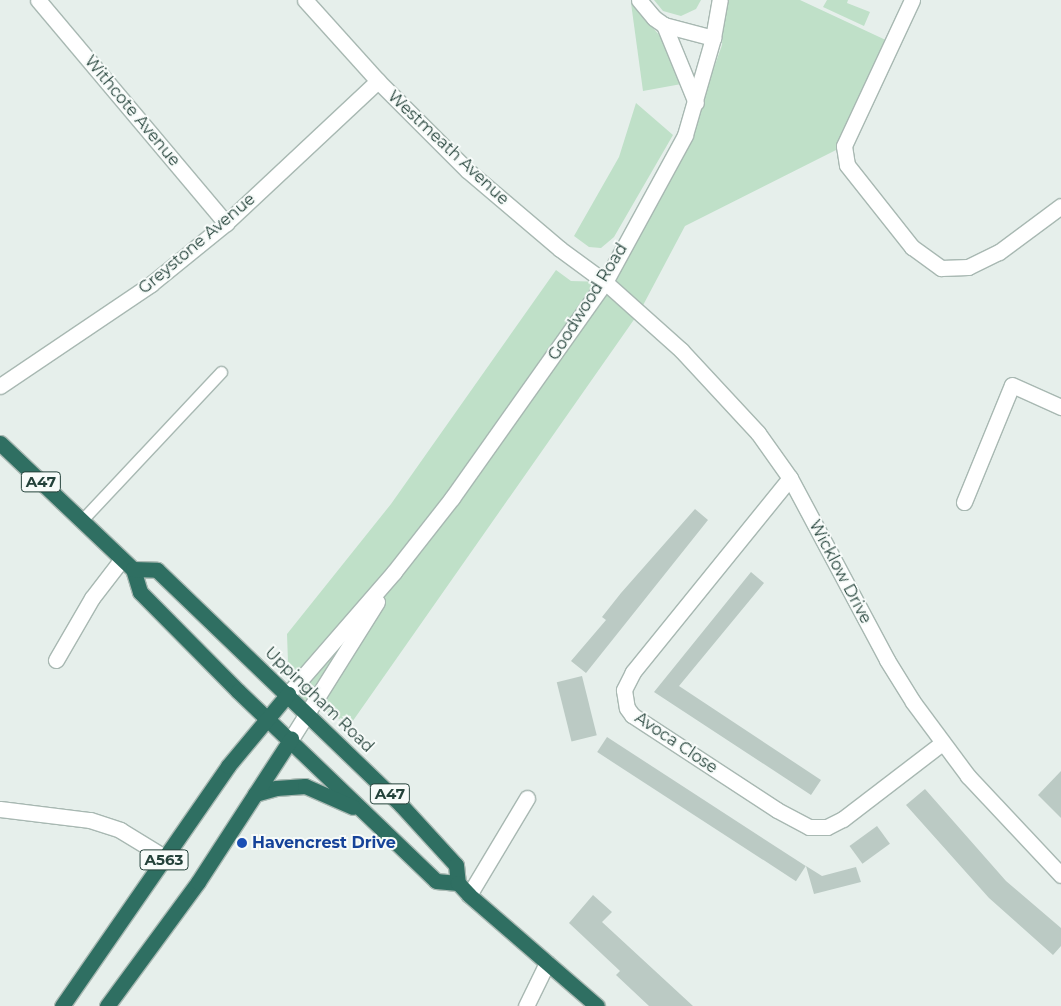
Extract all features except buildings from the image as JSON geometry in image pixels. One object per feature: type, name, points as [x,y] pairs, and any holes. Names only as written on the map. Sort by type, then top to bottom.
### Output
[{"type":"highway","name":"A47","points":[[0,443],[128,564],[140,592],[436,881],[458,883]]},
{"type":"highway","name":"Uppingham Road","points":[[128,564],[157,570],[309,713],[456,865],[458,883],[469,895],[597,1006]]},
{"type":"highway","name":"A563","points":[[62,1006],[228,766],[288,694]]},
{"type":"highway","name":"A563","points":[[113,1004],[198,882],[291,739]]},
{"type":"highway","points":[[255,794],[276,788],[305,786],[343,801],[370,817]]},
{"type":"street","name":"Withcote Avenue","points":[[38,0],[226,223]]},
{"type":"street","name":"Westmeath Avenue","points":[[305,0],[378,81],[467,170],[560,249],[605,282]]},
{"type":"street","points":[[639,0],[654,18],[664,25],[713,38]]},
{"type":"street","name":"Goodwood Road","points":[[288,694],[394,572],[535,385],[605,282],[685,135],[713,38],[720,0]]},
{"type":"street","points":[[912,0],[844,146],[847,165],[912,248],[941,268],[968,267],[998,252],[1061,206]]},
{"type":"street","points":[[664,25],[696,102]]},
{"type":"street","name":"Greystone Avenue","points":[[0,386],[151,284],[226,223],[378,81]]},
{"type":"street","name":"Wicklow Drive","points":[[605,282],[722,391],[790,478],[887,660],[942,743],[995,808],[1061,875]]},
{"type":"street","points":[[964,502],[1012,385],[1061,407]]},
{"type":"street","name":"Avoca Close","points":[[790,478],[633,672],[624,690],[627,708],[632,715],[753,794],[809,827],[827,827],[843,819],[942,743]]},
{"type":"street","points":[[56,660],[92,598],[128,564]]},
{"type":"street","name":"Goodwood Road","points":[[291,739],[309,713],[394,572]]},
{"type":"street","points":[[469,895],[527,798]]},
{"type":"street","points":[[0,809],[90,820],[133,836],[166,858]]},
{"type":"street","points":[[526,1006],[547,963]]},
{"type":"lane","points":[[82,520],[221,372]]},
{"type":"green space","points":[[654,0],[701,0],[696,9],[681,16],[663,11]]},
{"type":"green space","points":[[724,0],[800,0],[890,42],[844,146],[685,226],[640,311],[350,725],[289,691],[287,634],[391,504],[556,270],[571,281],[605,282],[688,141],[722,45]]},
{"type":"green space","points":[[827,0],[848,0],[847,3],[870,12],[864,26],[823,7]]},
{"type":"green space","points":[[631,3],[668,45],[687,83],[643,91]]},
{"type":"green space","points":[[636,103],[673,135],[614,237],[601,248],[589,247],[574,236],[619,157]]},
{"type":"place","name":"Havencrest Drive","points":[[242,843]]}]
